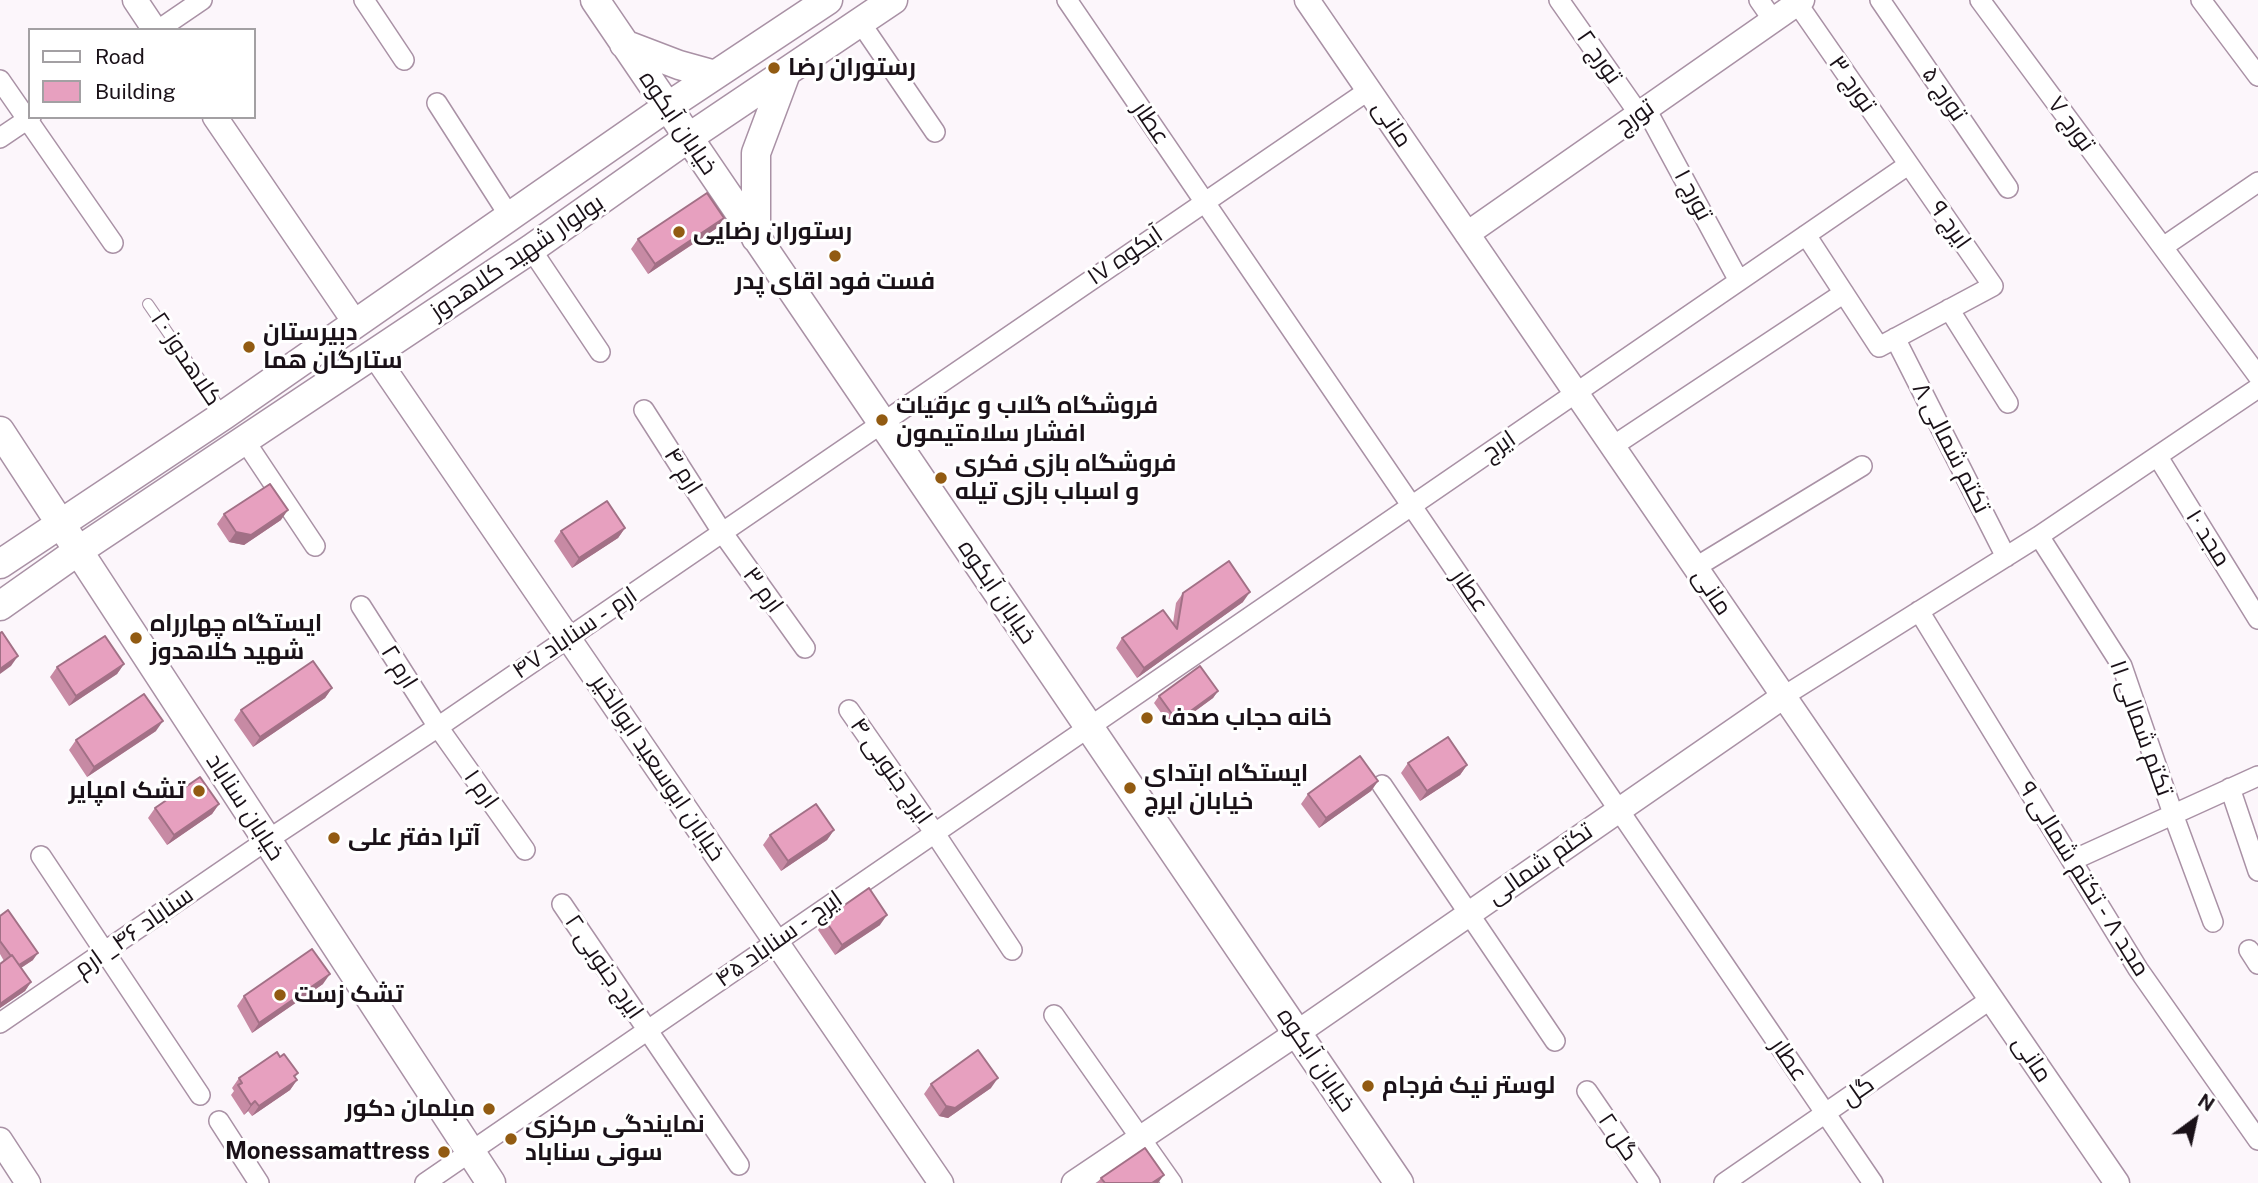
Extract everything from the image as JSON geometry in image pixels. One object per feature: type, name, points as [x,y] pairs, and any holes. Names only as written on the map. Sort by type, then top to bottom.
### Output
[{"type":"main road","name":"خیابان آبکوه","points":[[595,0],[1399,1183]]},
{"type":"main road","name":"بولوار شهید کلاهدوز","points":[[0,564],[224,415],[667,107],[828,0]]},
{"type":"main road","name":"بولوار شهید کلاهدوز","points":[[0,606],[78,551],[531,249],[688,138],[893,0]]},
{"type":"main road","points":[[625,44],[679,65],[715,75]]},
{"type":"main road","points":[[756,238],[756,153],[786,73]]},
{"type":"main road","name":"خیابان سناباد","points":[[0,430],[491,1183]]},
{"type":"street","points":[[135,0],[156,28]]},
{"type":"street","points":[[160,28],[202,0]]},
{"type":"street","points":[[364,0],[404,60]]},
{"type":"street","name":"عطار","points":[[1067,0],[1873,1183]]},
{"type":"street","name":"مانی","points":[[1307,0],[2117,1183]]},
{"type":"street","name":"تورج ۲","points":[[1559,0],[1643,111]]},
{"type":"street","points":[[1759,0],[1773,20]]},
{"type":"street","name":"تورج ۵","points":[[1880,0],[2008,188]]},
{"type":"street","name":"تورج ۷","points":[[1980,0],[2258,376]]},
{"type":"street","points":[[2201,0],[2258,76]]},
{"type":"street","name":"تورج","points":[[1467,234],[1799,2]]},
{"type":"street","name":"تورج ۳","points":[[1799,2],[1908,164]]},
{"type":"street","points":[[860,22],[935,132]]},
{"type":"street","points":[[0,80],[28,118]]},
{"type":"street","name":"آبکوه ۱۷","points":[[882,423],[1369,90]]},
{"type":"street","points":[[437,103],[510,217]]},
{"type":"street","name":"تورج ۱","points":[[1643,111],[1739,281]]},
{"type":"street","points":[[0,138],[29,119],[113,243]]},
{"type":"street","points":[[216,119],[356,324]]},
{"type":"street","name":"ایرج","points":[[1088,726],[1908,164]]},
{"type":"street","name":"ایرج ۹","points":[[1908,164],[1993,286],[1950,309]]},
{"type":"street","points":[[2163,247],[2258,182]]},
{"type":"street","points":[[1806,235],[1879,347],[1950,309],[2008,403]]},
{"type":"street","points":[[531,249],[600,352]]},
{"type":"street","points":[[1613,446],[1844,293]]},
{"type":"street","name":"تکتم شمالی ۸","points":[[1895,338],[2006,557]]},
{"type":"street","name":"خیابان ابوسعید ابوالخیر","points":[[374,354],[941,1183]]},
{"type":"street","points":[[1784,696],[2039,536],[2258,388]]},
{"type":"street","name":"ارم ۴","points":[[644,410],[722,532]]},
{"type":"street","name":"ارم - سناباد ۴۷","points":[[267,841],[882,423]]},
{"type":"street","points":[[245,441],[315,547]]},
{"type":"street","name":"مجد ۱۰","points":[[2158,457],[2258,619]]},
{"type":"street","points":[[1696,567],[1862,466]]},
{"type":"street","name":"ارم ۳","points":[[722,532],[804,649]]},
{"type":"street","name":"تکتم شمالی ۱۱","points":[[2039,536],[2122,666],[2213,922]]},
{"type":"street","name":"ارم ۲","points":[[361,606],[438,727]]},
{"type":"street","name":"مجد ۸ - تکتم شمالی ۹","points":[[1919,611],[2138,969],[2255,1130]]},
{"type":"street","name":"تکتم شمالی","points":[[1074,1183],[1297,1033],[1784,696]]},
{"type":"street","name":"ایرج جنوبی ۴","points":[[849,710],[1012,950]]},
{"type":"street","name":"ایرج - سناباد ۴۵","points":[[425,1183],[1088,726]]},
{"type":"street","name":"ارم ۱","points":[[438,727],[525,850]]},
{"type":"street","points":[[2073,860],[2258,776]]},
{"type":"street","points":[[1382,785],[1555,1041]]},
{"type":"street","points":[[2230,788],[2258,871]]},
{"type":"street","name":"سناباد ۴۶_ ارم","points":[[0,1023],[267,841]]},
{"type":"street","points":[[41,856],[200,1095]]},
{"type":"street","name":"ایرج جنوبی ۲","points":[[562,904],[739,1165]]},
{"type":"street","name":"گل","points":[[1724,1183],[1991,999]]},
{"type":"street","points":[[1054,1015],[1172,1183]]},
{"type":"street","name":"گل ۲","points":[[1587,1091],[1650,1183]]},
{"type":"street","points":[[219,1121],[259,1183]]},
{"type":"street","points":[[0,1140],[28,1183]]},
{"type":"lane","name":"کلاهدوز ۲۰","points":[[148,304],[224,415]]},
{"type":"building","points":[[707,193],[724,218],[655,264],[638,239]]},
{"type":"building","points":[[270,484],[288,510],[251,535],[236,532],[224,514]]},
{"type":"building","points":[[607,501],[625,528],[579,558],[561,531]]},
{"type":"building","points":[[1229,561],[1250,592],[1144,668],[1122,638],[1163,610],[1177,629],[1183,593]]},
{"type":"building","points":[[2,632],[18,656],[0,669],[0,633]]},
{"type":"building","points":[[105,636],[124,664],[76,696],[57,667]]},
{"type":"building","points":[[313,661],[332,688],[260,737],[241,710]]},
{"type":"building","points":[[1200,666],[1218,691],[1177,721],[1159,696]]},
{"type":"building","points":[[144,694],[163,721],[94,767],[76,740]]},
{"type":"building","points":[[1448,737],[1467,765],[1427,791],[1408,763]]},
{"type":"building","points":[[1360,756],[1378,781],[1326,818],[1308,794]]},
{"type":"building","points":[[200,777],[219,804],[174,835],[155,808]]},
{"type":"building","points":[[816,804],[834,830],[788,861],[770,835]]},
{"type":"building","points":[[869,888],[887,915],[842,945],[825,920]]},
{"type":"building","points":[[8,910],[38,953],[19,965],[0,941],[0,916]]},
{"type":"building","name":"تشک زست","points":[[312,949],[330,974],[259,1023],[244,996]]},
{"type":"building","points":[[12,955],[31,982],[0,1004],[0,964]]},
{"type":"building","points":[[978,1050],[998,1078],[955,1108],[946,1106],[931,1084]]},
{"type":"building","points":[[277,1052],[280,1057],[284,1054],[298,1073],[294,1076],[297,1080],[259,1106],[255,1101],[251,1105],[238,1085],[242,1083],[239,1078]]},
{"type":"building","points":[[1145,1148],[1164,1175],[1152,1183],[1105,1183],[1101,1178]]},
{"type":"place","name":"رستوران رضا","points":[[774,68]]},
{"type":"place","name":"رستوران رضایی","points":[[679,232]]},
{"type":"place","name":"فست فود اقای پدر","points":[[835,256]]},
{"type":"place","name":"دبیرستان ستارگان هما","points":[[249,347]]},
{"type":"place","name":"فروشگاه گلاب و عرقیات افشار سلامتیمون","points":[[882,420]]},
{"type":"place","name":"فروشگاه بازی فکری و اسباب بازی تیله","points":[[941,478]]},
{"type":"place","name":"ایستگاه چهارراه شهید کلاهدوز","points":[[136,638]]},
{"type":"place","name":"خانه حجاب صدف","points":[[1147,718]]},
{"type":"place","name":"ایستگاه ابتدای خیابان ایرج","points":[[1130,788]]},
{"type":"place","name":"تشک امپایر","points":[[199,791]]},
{"type":"place","name":"آترا دفتر علی","points":[[334,838]]},
{"type":"place","name":"تشک زست","points":[[280,995]]},
{"type":"place","name":"لوستر نیک فرجام","points":[[1368,1086]]},
{"type":"place","name":"مبلمان دكور","points":[[489,1109]]},
{"type":"place","name":"نمایندگی مرکزی سونی سناباد","points":[[511,1139]]},
{"type":"place","name":"Monessamattress","points":[[444,1152]]}]
